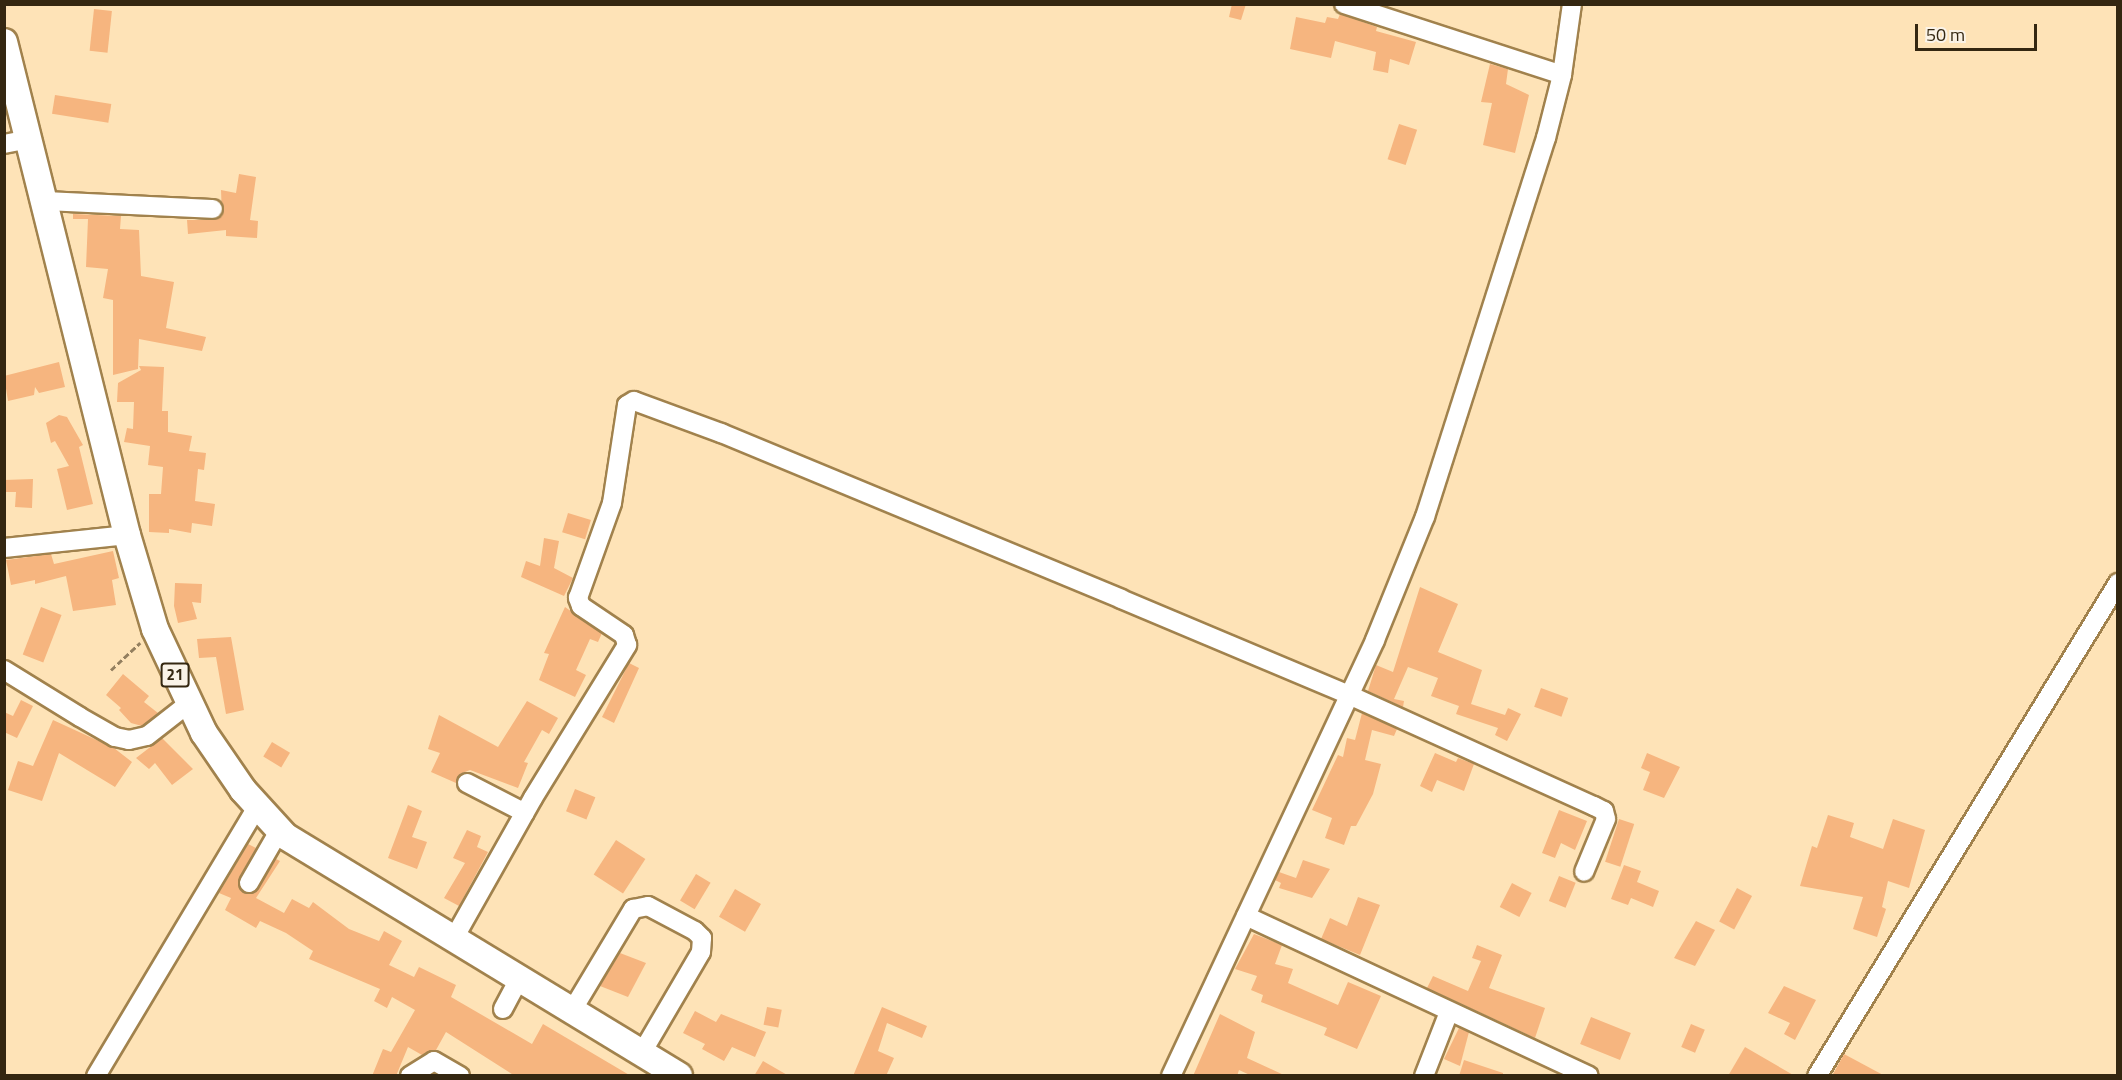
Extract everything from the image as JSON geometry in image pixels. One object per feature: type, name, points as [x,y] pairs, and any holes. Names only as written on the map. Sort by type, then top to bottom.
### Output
[{"type":"highway","name":"21","points":[[4,42],[127,535],[155,629],[188,704],[204,733],[257,807],[279,831],[453,940],[573,1009],[679,1075]]},
{"type":"street","points":[[1344,4],[1562,75]]},
{"type":"street","points":[[1171,1076],[1349,695],[1425,517],[1546,138],[1562,75],[1572,4]]},
{"type":"street","points":[[4,144],[29,139]]},
{"type":"street","points":[[44,201],[213,209]]},
{"type":"street","points":[[453,940],[525,813],[627,645],[624,635],[581,606],[578,598],[612,503],[630,402],[721,433],[1349,695],[1604,811],[1606,819],[1584,872]]},
{"type":"street","points":[[4,548],[127,535]]},
{"type":"street","points":[[1817,1076],[2118,583]]},
{"type":"street","points":[[4,670],[115,737],[129,740],[147,736],[188,704]]},
{"type":"street","points":[[467,783],[525,813]]},
{"type":"street","points":[[96,1076],[257,807]]},
{"type":"street","points":[[249,883],[279,831]]},
{"type":"street","points":[[573,1009],[633,909],[648,906],[695,931],[702,938],[700,952],[643,1052]]},
{"type":"street","points":[[1246,916],[1589,1076]]},
{"type":"street","points":[[503,1009],[519,979]]},
{"type":"street","points":[[1424,1076],[1449,1012]]},
{"type":"street","points":[[410,1076],[435,1062],[459,1076]]},
{"type":"path","points":[[111,670],[155,629]]},
{"type":"building","points":[[1232,4],[1246,4],[1241,20],[1229,17]]},
{"type":"building","points":[[94,9],[112,11],[108,53],[90,51]]},
{"type":"building","points":[[1340,14],[1377,27],[1376,31],[1416,42],[1409,65],[1390,59],[1388,73],[1373,70],[1376,52],[1335,41],[1331,58],[1290,49],[1296,17],[1325,23],[1327,17],[1338,19]]},
{"type":"building","points":[[1490,64],[1508,69],[1506,84],[1529,95],[1515,153],[1483,145],[1492,103],[1481,102]]},
{"type":"building","points":[[55,95],[111,104],[108,123],[52,114]]},
{"type":"building","points":[[1399,124],[1417,130],[1406,165],[1388,159]]},
{"type":"building","points":[[239,174],[256,177],[250,220],[258,221],[257,238],[226,236],[226,230],[188,234],[187,220],[213,220],[222,216],[221,190],[236,193]]},
{"type":"building","points":[[73,214],[121,216],[120,229],[139,230],[141,276],[174,282],[166,328],[206,337],[202,351],[139,339],[138,369],[113,375],[113,300],[103,298],[108,269],[86,267],[88,219],[73,219]]},
{"type":"building","points":[[59,362],[65,387],[39,393],[35,387],[34,395],[8,401],[4,376]]},
{"type":"building","points":[[139,366],[164,367],[162,411],[168,411],[168,432],[192,436],[189,451],[206,453],[204,470],[198,469],[195,501],[215,504],[212,526],[192,523],[191,533],[169,529],[169,533],[149,532],[149,494],[161,494],[163,467],[148,465],[150,446],[124,442],[127,428],[133,429],[134,402],[117,402],[118,383],[141,370]]},
{"type":"building","points":[[59,415],[67,417],[83,445],[79,447],[93,504],[67,510],[57,469],[69,466],[55,441],[51,443],[46,423]]},
{"type":"building","points":[[33,479],[32,508],[15,507],[16,492],[4,492],[4,480]]},
{"type":"building","points":[[568,513],[591,520],[585,539],[562,532]]},
{"type":"building","points":[[544,538],[559,541],[554,568],[573,578],[564,596],[521,577],[526,561],[540,566]]},
{"type":"building","points":[[113,551],[119,578],[112,580],[116,605],[73,611],[66,576],[35,584],[35,580],[11,585],[6,560],[51,554],[54,564]]},
{"type":"building","points":[[175,583],[202,584],[201,603],[192,602],[197,619],[178,623],[174,606]]},
{"type":"building","points":[[1420,587],[1458,604],[1438,652],[1482,670],[1471,704],[1505,715],[1508,708],[1521,714],[1507,741],[1495,735],[1498,728],[1456,714],[1459,706],[1431,696],[1438,678],[1408,667],[1394,699],[1404,701],[1403,707],[1368,691],[1376,665],[1393,672]]},
{"type":"building","points":[[41,607],[62,615],[43,662],[23,655]]},
{"type":"building","points":[[565,607],[602,633],[598,642],[590,639],[576,670],[586,675],[575,697],[539,680],[549,654],[544,653]]},
{"type":"building","points":[[231,637],[244,710],[226,714],[216,657],[199,658],[197,639]]},
{"type":"building","points":[[629,663],[639,668],[614,723],[602,717]]},
{"type":"building","points":[[123,674],[149,696],[144,702],[158,713],[142,726],[131,723],[119,710],[121,708],[106,695]]},
{"type":"building","points":[[1541,688],[1568,698],[1561,717],[1534,707]]},
{"type":"building","points":[[21,700],[33,706],[17,738],[4,732],[4,712],[13,716]]},
{"type":"building","points":[[527,701],[558,718],[549,734],[542,730],[524,762],[528,763],[518,788],[470,770],[460,774],[456,783],[431,772],[440,753],[428,749],[439,715],[498,747]]},
{"type":"building","points":[[1362,713],[1397,729],[1394,736],[1372,730],[1365,760],[1381,764],[1373,794],[1356,826],[1351,826],[1344,845],[1325,838],[1332,818],[1312,810],[1338,755],[1343,757],[1347,738],[1355,740]]},
{"type":"building","points":[[53,720],[114,748],[132,762],[115,787],[59,753],[42,801],[8,790],[18,761],[33,766]]},
{"type":"building","points":[[162,738],[193,769],[172,785],[155,763],[149,769],[136,758]]},
{"type":"building","points":[[272,742],[290,753],[281,767],[263,757]]},
{"type":"building","points":[[1435,753],[1456,762],[1458,758],[1474,764],[1464,791],[1437,780],[1432,792],[1420,786]]},
{"type":"building","points":[[1647,753],[1680,767],[1664,798],[1643,790],[1650,772],[1641,768]]},
{"type":"building","points":[[575,789],[595,797],[586,819],[566,811]]},
{"type":"building","points":[[408,805],[422,811],[412,837],[427,842],[417,869],[388,858]]},
{"type":"building","points":[[1559,810],[1587,821],[1575,850],[1561,843],[1555,858],[1542,853]]},
{"type":"building","points":[[1828,815],[1854,823],[1850,837],[1883,849],[1893,819],[1925,830],[1909,888],[1888,881],[1882,907],[1886,909],[1877,937],[1853,929],[1863,897],[1800,886],[1812,846],[1817,848]]},
{"type":"building","points":[[1619,819],[1634,824],[1620,867],[1605,862]]},
{"type":"building","points":[[467,830],[481,836],[477,847],[488,852],[459,906],[444,898],[465,863],[453,858]]},
{"type":"building","points":[[616,840],[645,859],[623,893],[594,874]]},
{"type":"building","points":[[248,844],[256,848],[239,878],[243,892],[250,894],[258,889],[276,859],[280,861],[256,898],[284,913],[292,899],[309,908],[313,902],[349,929],[379,941],[384,931],[402,941],[389,965],[414,977],[419,967],[456,985],[451,997],[532,1044],[543,1024],[631,1076],[515,1076],[446,1032],[436,1050],[422,1055],[408,1047],[396,1076],[372,1076],[383,1049],[391,1052],[415,1010],[392,997],[387,1008],[374,1001],[380,989],[309,959],[313,951],[286,933],[260,921],[256,928],[225,910],[231,898],[219,893]]},
{"type":"building","points":[[1303,860],[1330,869],[1312,898],[1279,888],[1281,883],[1275,880],[1279,872],[1296,878]]},
{"type":"building","points":[[1624,865],[1641,871],[1637,882],[1659,891],[1653,907],[1631,898],[1628,905],[1611,899]]},
{"type":"building","points":[[696,874],[711,883],[695,909],[680,901]]},
{"type":"building","points":[[1559,876],[1576,883],[1566,908],[1549,901]]},
{"type":"building","points":[[1512,883],[1532,893],[1519,917],[1500,907]]},
{"type":"building","points":[[1737,888],[1752,896],[1734,930],[1719,922]]},
{"type":"building","points":[[735,889],[761,904],[745,932],[719,917]]},
{"type":"building","points":[[1358,897],[1380,905],[1360,955],[1321,939],[1330,918],[1347,926]]},
{"type":"building","points":[[1696,921],[1715,930],[1695,966],[1674,958]]},
{"type":"building","points":[[1254,934],[1282,945],[1275,964],[1293,969],[1288,983],[1338,1005],[1348,982],[1381,996],[1357,1049],[1324,1035],[1327,1028],[1261,1002],[1263,995],[1251,990],[1257,976],[1235,969]]},
{"type":"building","points":[[1477,945],[1502,955],[1489,988],[1545,1008],[1535,1038],[1427,988],[1433,976],[1468,991],[1481,961],[1472,958]]},
{"type":"building","points":[[620,953],[646,963],[628,997],[600,986]]},
{"type":"building","points":[[1784,986],[1816,1000],[1795,1040],[1784,1034],[1790,1023],[1768,1013]]},
{"type":"building","points":[[767,1007],[782,1010],[778,1028],[764,1025]]},
{"type":"building","points":[[882,1007],[927,1026],[922,1038],[887,1023],[878,1051],[894,1058],[886,1076],[853,1076]]},
{"type":"building","points":[[695,1011],[716,1022],[721,1014],[766,1032],[755,1057],[732,1047],[724,1061],[702,1049],[705,1044],[683,1033]]},
{"type":"building","points":[[1220,1014],[1255,1032],[1247,1058],[1286,1076],[1252,1076],[1239,1070],[1237,1076],[1193,1076]]},
{"type":"building","points":[[1591,1017],[1631,1033],[1620,1060],[1580,1044]]},
{"type":"building","points":[[1691,1024],[1705,1030],[1695,1053],[1681,1047]]},
{"type":"building","points":[[1459,1028],[1469,1032],[1460,1066],[1444,1059]]},
{"type":"building","points":[[1745,1047],[1795,1076],[1728,1076]]},
{"type":"building","points":[[1844,1054],[1885,1076],[1832,1076]]},
{"type":"building","points":[[1464,1060],[1503,1073],[1503,1076],[1459,1076]]},
{"type":"building","points":[[763,1061],[789,1076],[754,1076]]}]
